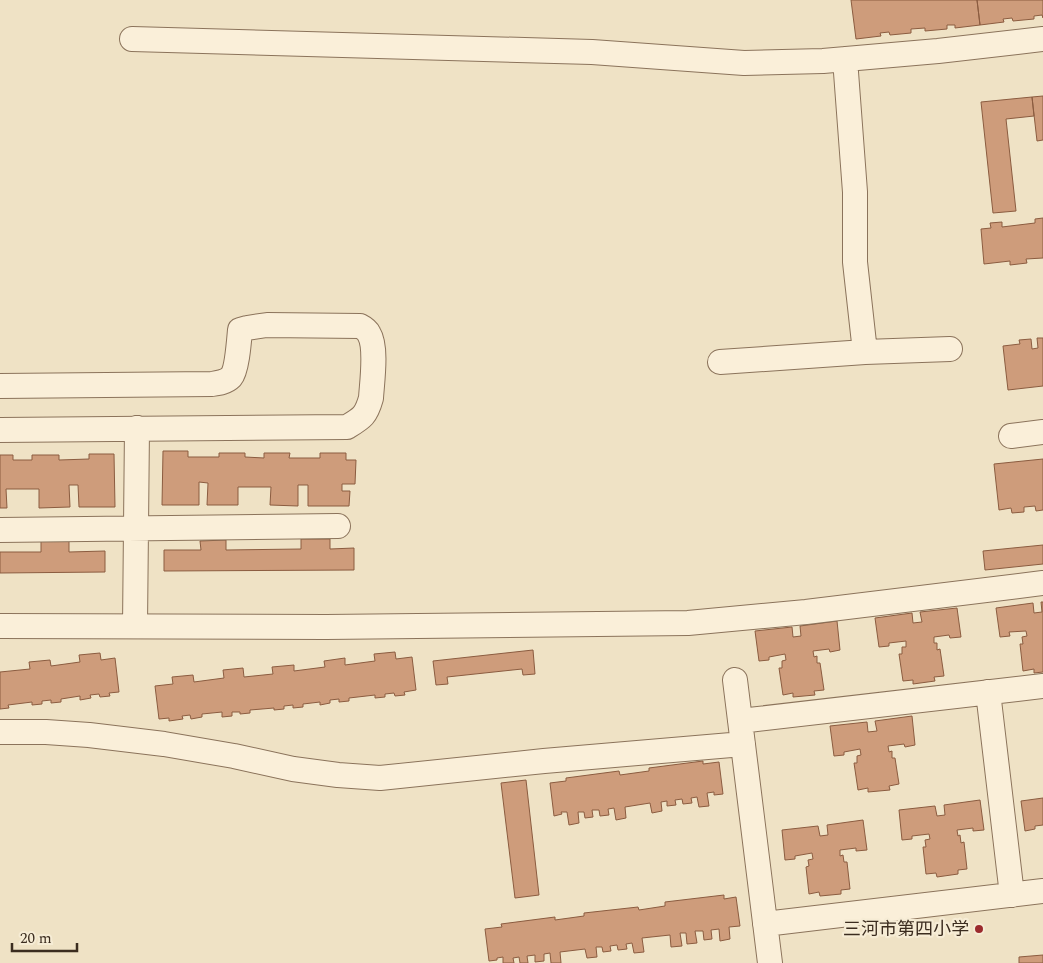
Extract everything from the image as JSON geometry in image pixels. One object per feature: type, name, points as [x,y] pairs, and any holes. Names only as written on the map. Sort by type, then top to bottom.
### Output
[{"type":"street","points":[[132,39],[592,52],[744,63],[823,61],[1043,39]]},
{"type":"street","points":[[845,59],[856,192],[856,262],[865,352]]},
{"type":"street","points":[[0,386],[212,384],[226,381],[234,371],[240,330],[267,325],[360,326],[370,334],[374,348],[369,405],[362,418],[347,426],[0,430]]},
{"type":"street","points":[[720,362],[865,352],[950,349]]},
{"type":"street","points":[[136,626],[138,428]]},
{"type":"street","points":[[1011,436],[1043,432]]},
{"type":"street","points":[[0,530],[338,526]]},
{"type":"street","points":[[0,626],[345,626],[688,623],[806,612],[1043,583]]},
{"type":"street","points":[[736,680],[770,963]]},
{"type":"street","points":[[0,732],[46,732],[88,735],[164,744],[234,756],[293,769],[380,778],[544,761],[742,732],[988,692],[1043,686]]},
{"type":"street","points":[[988,692],[1012,895]]},
{"type":"street","points":[[765,924],[1043,891]]},
{"type":"building","points":[[851,0],[977,0],[980,25],[955,28],[955,25],[947,25],[947,29],[925,31],[925,28],[911,29],[911,33],[890,35],[889,32],[880,33],[881,36],[856,39]]},
{"type":"building","points":[[977,0],[1043,0],[1043,18],[1042,15],[1034,16],[1034,19],[1013,21],[1012,18],[1003,19],[1004,22],[980,25]]},
{"type":"building","points":[[1043,96],[1043,140],[1037,141],[1032,97]]},
{"type":"building","points":[[1032,97],[1034,116],[1006,119],[1016,211],[993,213],[981,102]]},
{"type":"building","points":[[1043,218],[1043,258],[1026,259],[1027,263],[1010,265],[1010,261],[984,264],[981,229],[991,228],[990,223],[1002,222],[1002,227],[1035,223],[1035,219]]},
{"type":"building","points":[[1037,338],[1043,338],[1043,386],[1008,390],[1003,346],[1020,344],[1019,340],[1031,339],[1032,349],[1038,348]]},
{"type":"building","points":[[163,451],[188,451],[188,457],[219,457],[219,453],[245,453],[245,457],[264,458],[264,453],[290,453],[289,458],[320,458],[320,453],[346,453],[346,460],[356,460],[355,484],[342,484],[342,491],[350,491],[349,506],[308,506],[308,485],[298,485],[298,506],[270,505],[271,487],[238,487],[238,505],[207,505],[208,483],[199,482],[199,505],[162,505]]},
{"type":"building","points":[[89,454],[114,454],[115,507],[79,507],[78,485],[69,485],[70,507],[39,508],[39,489],[6,489],[7,508],[0,508],[0,455],[13,455],[13,460],[32,460],[32,455],[59,455],[59,460],[89,459]]},
{"type":"building","points":[[1043,459],[1043,510],[1036,511],[1035,506],[1024,507],[1024,512],[1012,513],[1011,508],[999,510],[994,464]]},
{"type":"building","points":[[301,539],[330,539],[330,549],[354,548],[354,570],[164,571],[164,550],[201,550],[200,541],[226,540],[226,550],[301,549]]},
{"type":"building","points":[[41,541],[69,541],[69,552],[105,551],[105,572],[0,573],[0,552],[41,552]]},
{"type":"building","points":[[1043,545],[1043,564],[985,570],[983,551]]},
{"type":"building","points":[[1041,602],[1043,602],[1043,672],[1034,673],[1034,669],[1023,671],[1020,644],[1023,644],[1022,637],[1027,636],[1026,631],[1009,632],[1010,636],[1000,637],[996,608],[1033,603],[1034,613],[1042,612]]},
{"type":"building","points":[[957,608],[961,637],[950,638],[949,635],[934,637],[934,643],[937,643],[937,650],[940,649],[944,676],[934,677],[935,681],[913,684],[913,680],[903,681],[899,654],[902,654],[902,647],[906,647],[906,641],[889,643],[889,646],[879,647],[875,618],[912,613],[913,623],[922,622],[920,612]]},
{"type":"building","points":[[837,621],[840,650],[830,652],[829,649],[813,651],[814,657],[817,656],[817,663],[820,663],[824,690],[814,691],[815,695],[793,697],[793,693],[783,695],[779,668],[782,668],[782,661],[786,660],[785,654],[769,657],[769,660],[759,661],[755,631],[792,627],[793,637],[801,636],[800,626]]},
{"type":"building","points":[[533,650],[535,674],[523,675],[522,669],[447,677],[448,684],[436,685],[433,661]]},
{"type":"building","points":[[395,652],[396,659],[412,657],[416,690],[404,692],[405,695],[395,696],[394,693],[385,694],[385,697],[375,698],[375,695],[349,698],[349,701],[339,702],[339,699],[330,700],[330,703],[320,705],[320,702],[303,704],[303,707],[293,708],[293,705],[284,706],[284,709],[250,710],[250,713],[240,714],[240,712],[232,712],[232,716],[222,717],[222,712],[202,714],[202,717],[191,719],[190,715],[182,716],[183,719],[169,721],[169,718],[159,719],[155,686],[173,684],[172,677],[193,675],[194,682],[224,678],[223,670],[243,668],[244,677],[273,674],[272,667],[294,665],[294,671],[325,667],[324,661],[345,658],[345,665],[375,661],[374,654]]},
{"type":"building","points":[[100,653],[101,660],[115,658],[119,692],[109,693],[110,696],[90,695],[91,698],[80,700],[80,696],[61,699],[61,702],[51,703],[51,700],[42,701],[42,704],[32,705],[32,702],[8,705],[9,708],[0,709],[0,672],[30,669],[29,662],[50,660],[51,666],[80,662],[79,655]]},
{"type":"building","points":[[912,716],[915,745],[905,747],[904,744],[888,746],[889,752],[892,751],[892,758],[895,758],[899,784],[889,786],[890,790],[868,792],[868,788],[858,790],[854,763],[857,763],[857,756],[861,755],[860,749],[844,752],[844,755],[834,756],[830,726],[867,722],[868,732],[877,731],[875,721]]},
{"type":"building","points":[[703,761],[703,764],[719,762],[723,794],[714,795],[714,792],[707,793],[709,806],[699,807],[697,797],[691,798],[692,803],[683,804],[682,799],[675,800],[676,805],[667,806],[667,801],[661,802],[662,811],[652,813],[650,803],[625,807],[626,818],[616,820],[614,808],[608,809],[609,815],[600,816],[599,810],[592,810],[593,817],[585,818],[584,812],[578,812],[579,823],[569,825],[567,812],[561,812],[562,814],[554,816],[550,783],[566,781],[566,778],[619,771],[620,775],[649,771],[649,768]]},
{"type":"building","points":[[526,780],[539,895],[515,898],[501,783]]},
{"type":"building","points":[[1043,798],[1043,825],[1035,826],[1035,829],[1025,831],[1021,801]]},
{"type":"building","points":[[980,800],[984,830],[973,831],[973,828],[957,830],[961,843],[964,842],[967,869],[958,870],[958,874],[937,877],[936,873],[926,874],[923,847],[926,847],[925,840],[930,839],[929,834],[912,836],[912,839],[902,840],[899,810],[935,806],[937,816],[945,815],[944,805]]},
{"type":"building","points":[[863,820],[867,850],[856,851],[856,848],[840,850],[840,856],[843,855],[844,862],[847,862],[850,889],[841,890],[841,894],[820,896],[819,892],[809,894],[806,867],[809,866],[808,860],[813,859],[812,853],[795,856],[795,859],[785,860],[782,830],[818,826],[820,836],[828,835],[827,825]]},
{"type":"building","points":[[724,895],[724,899],[736,897],[740,926],[729,927],[730,939],[720,941],[719,929],[711,930],[712,939],[704,940],[703,931],[695,931],[697,943],[687,944],[686,933],[680,933],[682,946],[671,947],[670,935],[642,938],[644,952],[634,953],[632,943],[626,944],[627,949],[618,950],[617,945],[610,946],[611,951],[603,952],[602,947],[596,947],[597,957],[587,958],[585,949],[560,952],[561,963],[551,963],[550,953],[544,954],[544,961],[535,962],[535,955],[527,956],[528,963],[520,963],[519,957],[513,958],[514,963],[503,963],[503,957],[489,961],[485,929],[502,927],[501,924],[555,917],[555,920],[584,916],[584,913],[638,907],[639,910],[665,906],[665,902]]},
{"type":"building","points":[[1043,955],[1043,963],[1019,963],[1019,957]]},
{"type":"place","name":"三河市第四小学","points":[[979,929]]}]
